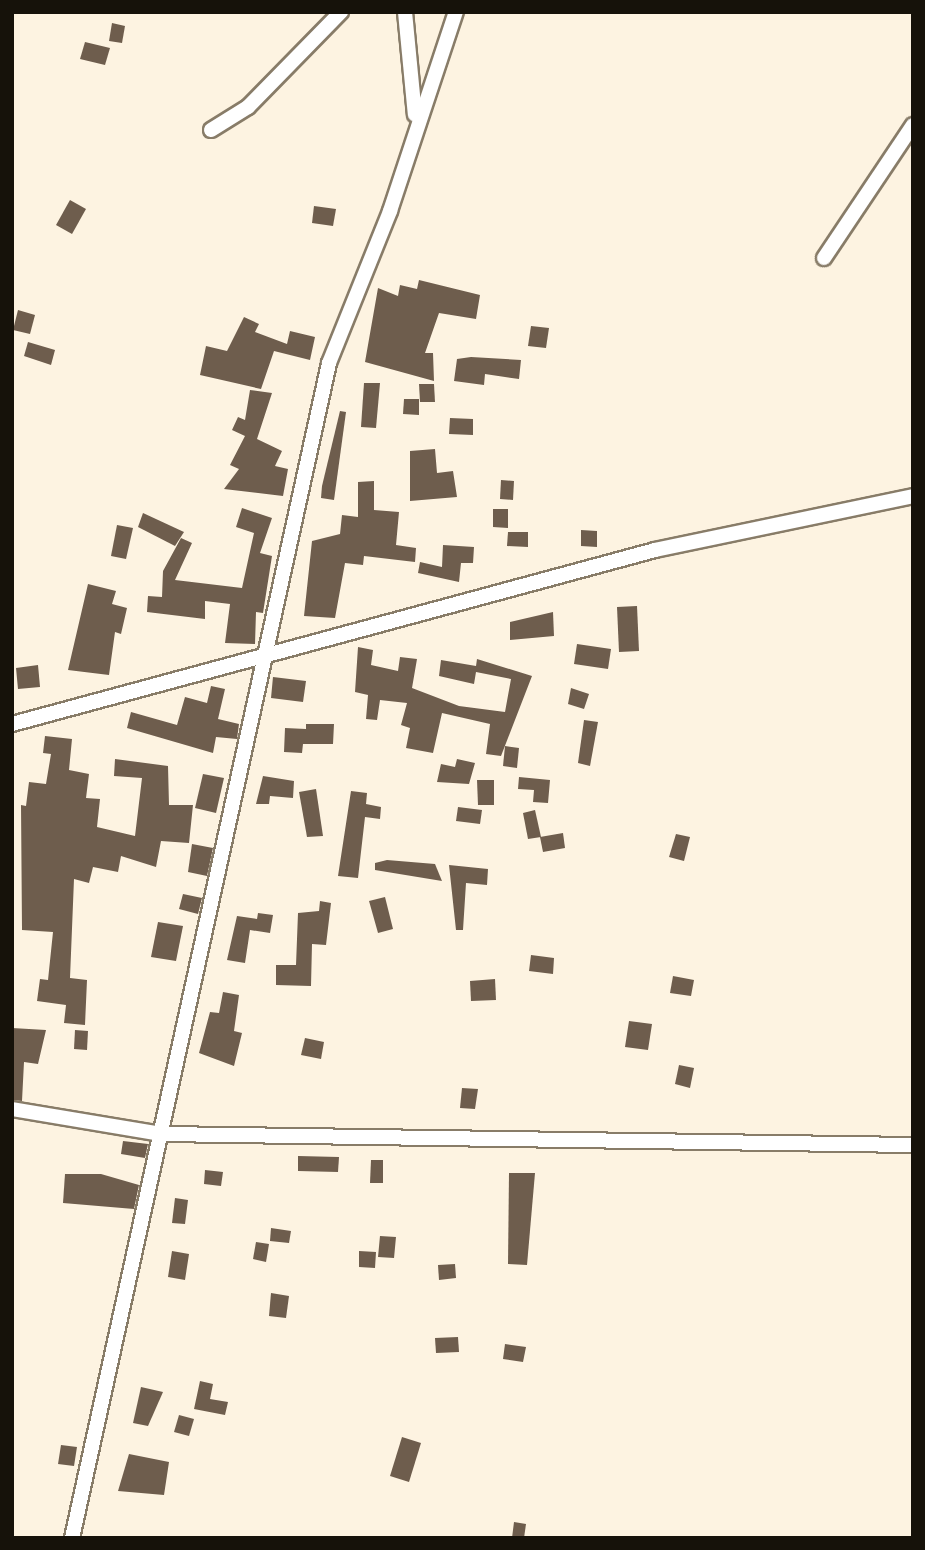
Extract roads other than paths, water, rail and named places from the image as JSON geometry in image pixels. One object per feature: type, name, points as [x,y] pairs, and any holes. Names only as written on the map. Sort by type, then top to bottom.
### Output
[{"type":"street","points":[[211,130],[248,107],[341,12]]},
{"type":"street","points":[[405,12],[416,123]]},
{"type":"street","points":[[72,1538],[162,1134],[260,657],[329,363],[390,211],[416,123],[456,12]]},
{"type":"street","points":[[824,258],[913,125]]},
{"type":"street","points":[[12,724],[655,550],[913,496]]},
{"type":"street","points":[[12,1109],[162,1134],[913,1146]]}]
